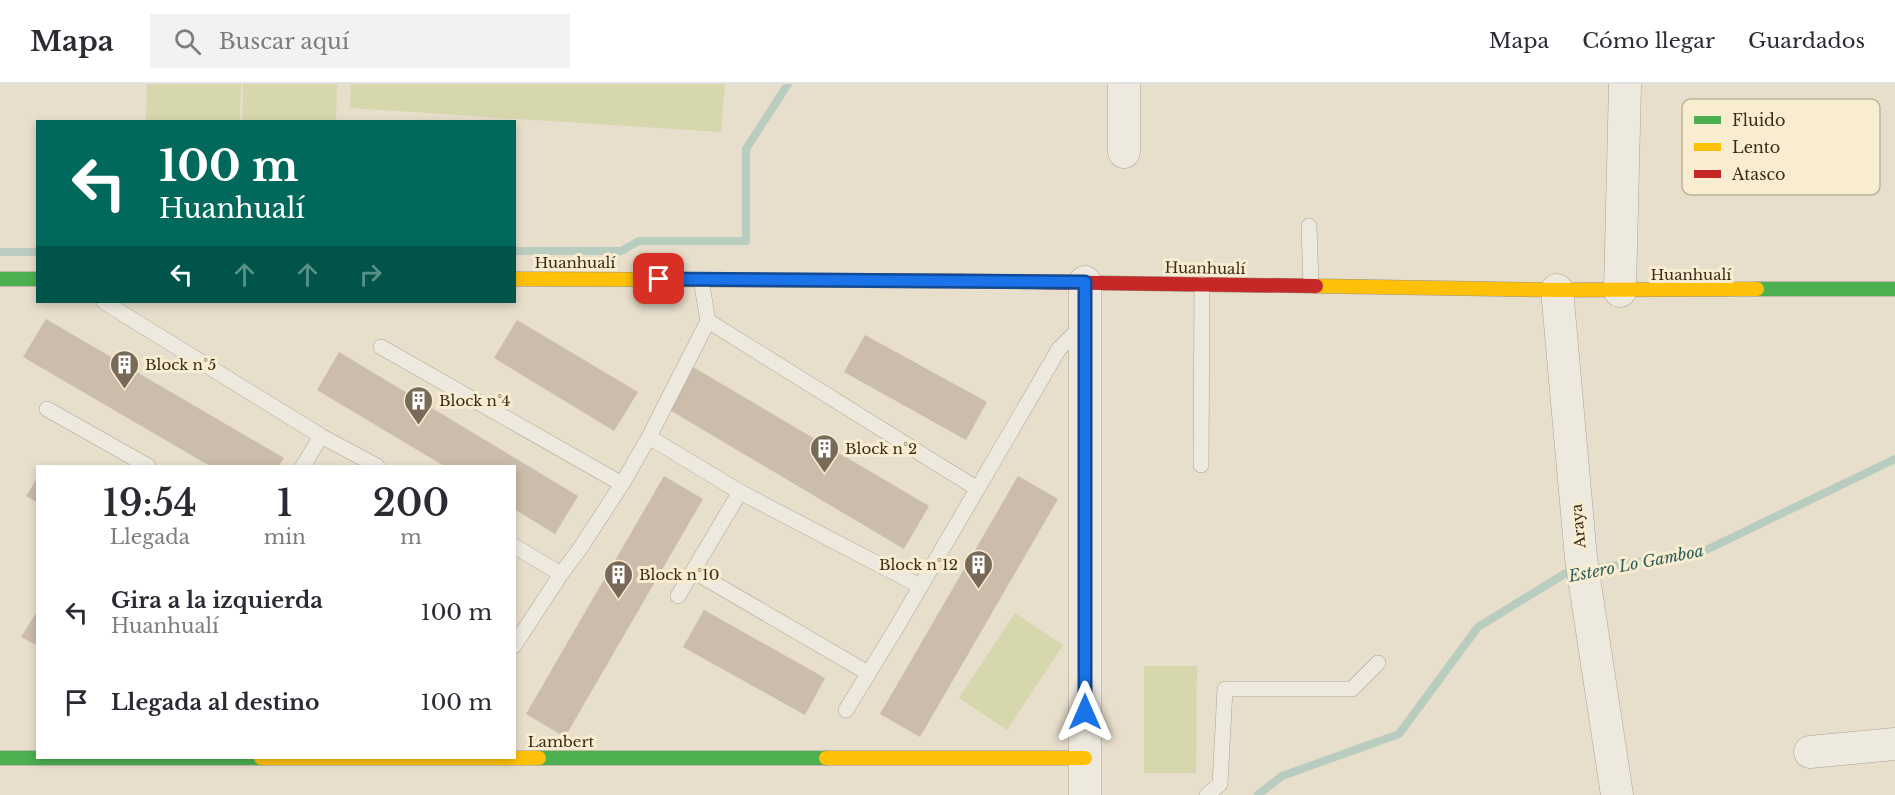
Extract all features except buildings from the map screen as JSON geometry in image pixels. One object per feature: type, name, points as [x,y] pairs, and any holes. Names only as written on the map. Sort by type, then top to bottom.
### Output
[{"type":"street","points":[[1124,84],[1124,152]]},
{"type":"street","points":[[1620,291],[1625,84]]},
{"type":"street","points":[[0,279],[36,279]]},
{"type":"street","name":"Huanhualí","points":[[516,279],[1085,282],[1620,291],[1895,289]]},
{"type":"street","points":[[1085,282],[1085,795]]},
{"type":"street","name":"Araya","points":[[1557,290],[1581,558],[1617,795]]},
{"type":"street","points":[[1810,752],[1895,744]]},
{"type":"street","name":"Lambert","points":[[0,758],[36,758]]},
{"type":"street","name":"Lambert","points":[[516,758],[1085,758]]},
{"type":"lane","points":[[1309,226],[1311,286]]},
{"type":"lane","points":[[516,643],[622,484],[649,437],[708,321],[701,280]]},
{"type":"lane","points":[[1201,465],[1202,284]]},
{"type":"lane","points":[[106,303],[321,436],[375,465]]},
{"type":"lane","points":[[708,321],[976,488]]},
{"type":"lane","points":[[846,710],[1059,349],[1085,322]]},
{"type":"lane","points":[[381,347],[622,484]]},
{"type":"lane","points":[[47,409],[146,465]]},
{"type":"lane","points":[[304,465],[321,436]]},
{"type":"lane","points":[[649,437],[740,492],[920,586]]},
{"type":"lane","points":[[678,596],[740,492]]},
{"type":"lane","points":[[516,547],[561,574]]},
{"type":"lane","points":[[693,571],[868,673]]},
{"type":"lane","points":[[1207,795],[1220,784],[1225,689],[1352,689],[1378,663]]},
{"type":"green space","points":[[147,84],[241,84],[240,120],[146,120]]},
{"type":"green space","points":[[243,84],[337,84],[336,120],[242,120]]},
{"type":"green space","points":[[351,84],[725,84],[721,132],[350,108]]},
{"type":"green space","points":[[1015,613],[1063,645],[1007,730],[959,698]]},
{"type":"green space","points":[[1144,666],[1197,666],[1196,773],[1144,773]]},
{"type":"waterway","points":[[516,251],[621,251],[639,241],[746,241],[746,149],[788,84]]},
{"type":"waterway","points":[[0,252],[36,252]]},
{"type":"waterway","name":"Estero Lo Gamboa","points":[[1258,795],[1282,776],[1399,734],[1478,627],[1566,573],[1702,552],[1895,459]]},
{"type":"traffic: fast","points":[[0,279],[36,279]]},
{"type":"traffic: fast","points":[[1757,289],[1895,289]]},
{"type":"traffic: fast","points":[[0,758],[36,758]]},
{"type":"traffic: fast","points":[[539,758],[826,758]]},
{"type":"traffic: slow","points":[[516,279],[960,281]]},
{"type":"traffic: slow","points":[[1316,286],[1557,290],[1757,289]]},
{"type":"traffic: slow","points":[[516,758],[539,758]]},
{"type":"traffic: slow","points":[[826,758],[1085,758]]},
{"type":"traffic: jam","points":[[960,281],[1316,286]]},
{"type":"place","name":"Block n°5","points":[[124,390]]},
{"type":"place","name":"Block n°4","points":[[418,426]]},
{"type":"place","name":"Block n°2","points":[[824,474]]},
{"type":"place","name":"Block n°12","points":[[979,590]]},
{"type":"place","name":"Block n°10","points":[[618,600]]},
{"type":"route","points":[[659,279],[1085,282],[1085,712]]}]
